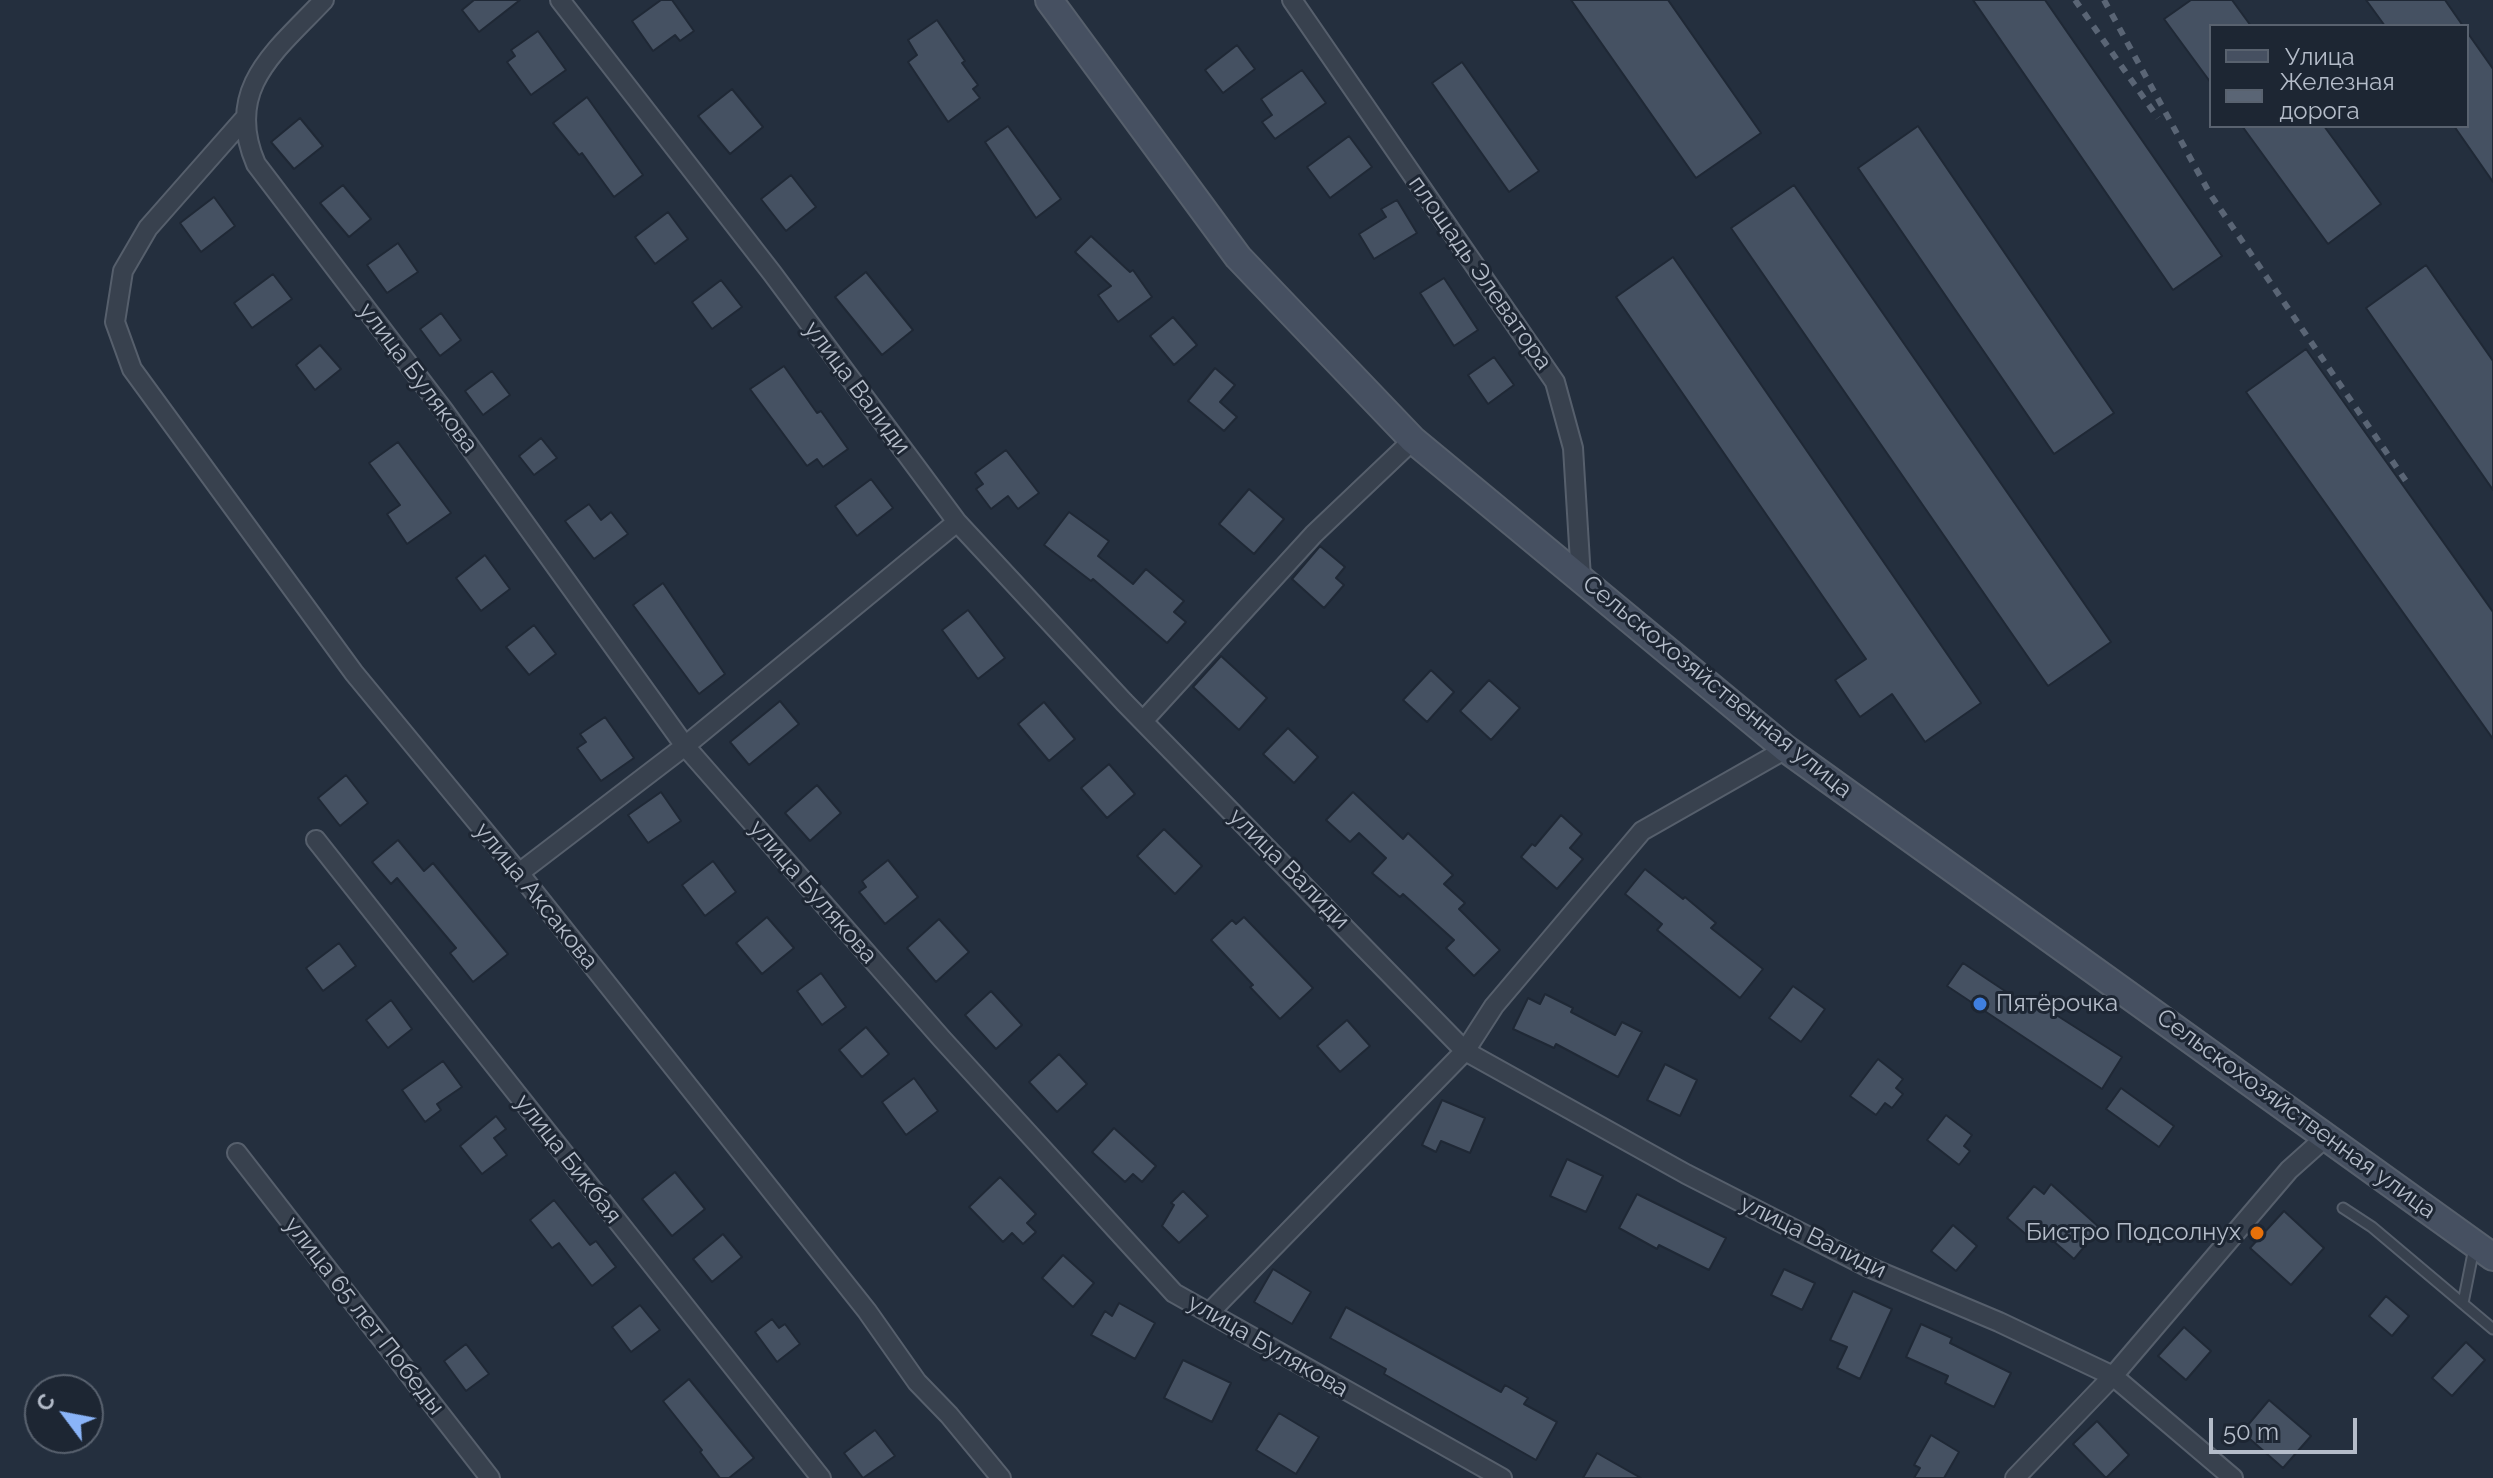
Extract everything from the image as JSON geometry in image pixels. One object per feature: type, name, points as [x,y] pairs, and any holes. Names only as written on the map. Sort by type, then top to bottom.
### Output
[{"type":"main road","name":"Сельскохозяйственная улица","points":[[1049,0],[1238,257],[1413,440],[1786,749],[2484,1250]]},
{"type":"street","points":[[245,118],[249,91],[264,64],[324,0]]},
{"type":"street","name":"улица Валиди","points":[[560,0],[772,273],[957,522],[1143,721],[1465,1051],[1686,1174],[1866,1266],[1999,1322],[2113,1376],[2233,1478]]},
{"type":"street","name":"площадь Элеватора","points":[[1292,0],[1555,382],[1573,448],[1581,578]]},
{"type":"street","name":"улица Булякова","points":[[245,118],[246,142],[256,164],[444,411],[685,746],[942,1039],[1132,1248],[1174,1293],[1502,1478]]},
{"type":"street","name":"улица Аксакова","points":[[245,118],[148,228],[123,271],[115,322],[132,369],[354,673],[519,873],[867,1311],[917,1382],[1001,1478]]},
{"type":"street","points":[[1143,721],[1314,534],[1413,440]]},
{"type":"street","points":[[519,873],[685,746],[957,522]]},
{"type":"street","points":[[1209,1313],[1465,1051],[1494,1006],[1642,831],[1786,749]]},
{"type":"street","name":"улица Бикбая","points":[[316,840],[821,1478]]},
{"type":"street","points":[[2015,1478],[2113,1376],[2289,1170],[2327,1136]]},
{"type":"street","name":"улица 65 лет Победы","points":[[237,1153],[490,1478]]},
{"type":"lane","points":[[2343,1208],[2372,1227],[2493,1329]]},
{"type":"lane","points":[[2463,1303],[2484,1250]]},
{"type":"building","points":[[474,0],[520,0],[479,32],[462,10]]},
{"type":"building","points":[[661,0],[672,0],[694,31],[680,41],[675,35],[653,51],[632,21]]},
{"type":"building","points":[[1571,0],[1668,0],[1761,133],[1696,178]]},
{"type":"building","points":[[1973,0],[2045,0],[2222,256],[2173,290]]},
{"type":"building","points":[[2191,0],[2232,0],[2250,24],[2209,24],[2209,80],[2164,19]]},
{"type":"building","points":[[2366,0],[2445,0],[2462,24],[2384,24]]},
{"type":"building","points":[[937,20],[965,61],[962,63],[978,85],[973,89],[980,98],[948,122],[908,62],[917,55],[908,40]]},
{"type":"building","points":[[538,31],[566,70],[531,95],[507,62],[515,56],[511,50]]},
{"type":"building","points":[[2469,35],[2493,69],[2493,182],[2455,128],[2469,128]]},
{"type":"building","points":[[1237,45],[1255,69],[1223,93],[1205,70]]},
{"type":"building","points":[[1462,62],[1539,171],[1509,192],[1432,83]]},
{"type":"building","points":[[1302,70],[1326,103],[1275,139],[1262,122],[1272,115],[1261,99]]},
{"type":"building","points":[[732,89],[763,127],[730,154],[698,116]]},
{"type":"building","points":[[587,97],[643,175],[614,197],[582,153],[579,155],[553,123]]},
{"type":"building","points":[[300,118],[323,146],[294,169],[271,142]]},
{"type":"building","points":[[1008,126],[1061,199],[1036,218],[985,142]]},
{"type":"building","points":[[1918,126],[2114,413],[2054,454],[1858,168]]},
{"type":"building","points":[[2243,128],[2325,128],[2381,204],[2328,244]]},
{"type":"building","points":[[1349,136],[1372,167],[1330,198],[1307,167]]},
{"type":"building","points":[[791,175],[816,207],[786,231],[761,199]]},
{"type":"building","points":[[343,185],[371,219],[349,237],[320,203]]},
{"type":"building","points":[[1794,185],[2111,642],[2048,686],[1731,228]]},
{"type":"building","points":[[214,197],[235,226],[201,252],[180,223]]},
{"type":"building","points":[[1397,200],[1417,233],[1374,259],[1359,234],[1386,217],[1381,209]]},
{"type":"building","points":[[668,212],[688,239],[655,264],[635,237]]},
{"type":"building","points":[[1091,236],[1130,272],[1133,270],[1152,297],[1118,322],[1098,295],[1111,286],[1075,252]]},
{"type":"building","points":[[398,243],[418,272],[387,293],[367,265]]},
{"type":"building","points":[[1673,257],[1981,703],[1925,742],[1892,694],[1860,717],[1835,680],[1866,659],[1616,297]]},
{"type":"building","points":[[2426,265],[2493,361],[2493,490],[2366,308]]},
{"type":"building","points":[[866,272],[913,330],[882,355],[835,297]]},
{"type":"building","points":[[273,274],[292,299],[252,328],[234,303]]},
{"type":"building","points":[[1444,278],[1478,330],[1454,346],[1420,293]]},
{"type":"building","points":[[721,280],[742,307],[712,329],[692,302]]},
{"type":"building","points":[[441,313],[461,340],[440,356],[420,329]]},
{"type":"building","points":[[1173,317],[1197,345],[1174,365],[1150,336]]},
{"type":"building","points":[[320,345],[341,369],[315,390],[296,365]]},
{"type":"building","points":[[2306,349],[2493,612],[2493,739],[2246,392]]},
{"type":"building","points":[[1494,357],[1514,385],[1488,404],[1468,375]]},
{"type":"building","points":[[784,366],[817,413],[821,411],[848,449],[823,467],[817,459],[807,466],[750,389]]},
{"type":"building","points":[[1215,368],[1235,385],[1220,402],[1237,417],[1224,431],[1188,401]]},
{"type":"building","points":[[492,371],[510,395],[483,415],[465,391]]},
{"type":"building","points":[[541,438],[557,458],[534,475],[519,456]]},
{"type":"building","points":[[398,442],[451,513],[407,544],[387,514],[400,505],[369,463]]},
{"type":"building","points":[[1006,450],[1039,493],[1018,509],[1008,496],[991,509],[976,489],[983,484],[975,473]]},
{"type":"building","points":[[871,479],[893,508],[857,536],[835,506]]},
{"type":"building","points":[[1249,489],[1284,519],[1254,554],[1219,524]]},
{"type":"building","points":[[589,504],[601,520],[611,512],[628,534],[594,559],[565,521]]},
{"type":"building","points":[[1069,512],[1109,541],[1098,556],[1133,584],[1146,569],[1184,601],[1174,612],[1186,622],[1167,643],[1093,579],[1091,581],[1044,545]]},
{"type":"building","points":[[1320,546],[1345,567],[1336,578],[1344,585],[1324,608],[1292,579]]},
{"type":"building","points":[[485,555],[510,589],[481,611],[456,578]]},
{"type":"building","points":[[663,583],[725,674],[699,694],[633,605]]},
{"type":"building","points":[[968,610],[1005,658],[978,679],[942,630]]},
{"type":"building","points":[[534,625],[556,654],[529,675],[506,647]]},
{"type":"building","points":[[1221,656],[1267,698],[1239,730],[1193,687]]},
{"type":"building","points":[[1431,670],[1454,692],[1427,722],[1403,700]]},
{"type":"building","points":[[1489,680],[1520,708],[1491,740],[1460,711]]},
{"type":"building","points":[[780,701],[799,724],[749,765],[730,742]]},
{"type":"building","points":[[1044,702],[1075,739],[1049,761],[1018,724]]},
{"type":"building","points":[[605,717],[634,758],[601,781],[577,748],[586,742],[580,734]]},
{"type":"building","points":[[1288,728],[1318,757],[1294,783],[1263,754]]},
{"type":"building","points":[[1109,764],[1135,794],[1107,818],[1081,788]]},
{"type":"building","points":[[346,775],[368,803],[340,826],[318,798]]},
{"type":"building","points":[[817,785],[841,813],[810,841],[785,813]]},
{"type":"building","points":[[661,792],[681,821],[648,843],[628,815]]},
{"type":"building","points":[[1353,792],[1403,839],[1408,833],[1453,875],[1444,884],[1465,903],[1459,909],[1500,950],[1474,976],[1446,948],[1454,940],[1403,894],[1400,897],[1372,873],[1386,858],[1359,833],[1350,842],[1326,820]]},
{"type":"building","points":[[1561,815],[1582,834],[1570,848],[1583,859],[1557,889],[1521,857],[1532,844],[1535,846]]},
{"type":"building","points":[[1164,829],[1202,866],[1175,894],[1137,856]]},
{"type":"building","points":[[398,840],[424,871],[433,863],[508,954],[473,982],[450,953],[456,948],[397,878],[391,884],[372,862]]},
{"type":"building","points":[[888,860],[918,897],[885,924],[859,892],[866,887],[862,881]]},
{"type":"building","points":[[713,861],[736,892],[705,916],[682,885]]},
{"type":"building","points":[[1645,869],[1716,923],[1711,928],[1763,969],[1740,998],[1657,930],[1662,924],[1625,894]]},
{"type":"building","points":[[767,917],[794,948],[762,974],[736,943]]},
{"type":"building","points":[[1244,917],[1313,988],[1280,1019],[1211,940],[1232,920],[1236,924]]},
{"type":"building","points":[[939,919],[969,952],[936,982],[907,948]]},
{"type":"building","points":[[339,943],[356,966],[323,991],[306,968]]},
{"type":"building","points":[[1963,963],[2035,1011],[2039,1004],[2122,1057],[2102,1089],[1947,986]]},
{"type":"building","points":[[821,973],[846,1007],[822,1025],[797,991]]},
{"type":"building","points":[[1793,986],[1825,1009],[1801,1042],[1769,1018]]},
{"type":"building","points":[[991,991],[1022,1025],[996,1049],[965,1015]]},
{"type":"building","points":[[1545,994],[1615,1035],[1622,1022],[1642,1032],[1618,1077],[1556,1044],[1554,1048],[1513,1029],[1528,998],[1540,1004]]},
{"type":"building","points":[[391,1000],[412,1029],[388,1048],[366,1020]]},
{"type":"building","points":[[1347,1020],[1370,1046],[1340,1072],[1317,1046]]},
{"type":"building","points":[[866,1027],[889,1054],[862,1077],[839,1050]]},
{"type":"building","points":[[1059,1054],[1087,1084],[1057,1112],[1029,1082]]},
{"type":"building","points":[[1878,1059],[1903,1079],[1896,1088],[1903,1094],[1892,1108],[1885,1103],[1876,1115],[1850,1096]]},
{"type":"building","points":[[443,1061],[462,1087],[437,1104],[441,1110],[425,1122],[402,1090]]},
{"type":"building","points":[[1665,1064],[1697,1080],[1680,1116],[1647,1100]]},
{"type":"building","points":[[914,1078],[938,1111],[906,1135],[882,1102]]},
{"type":"building","points":[[2121,1088],[2174,1126],[2159,1147],[2106,1109]]},
{"type":"building","points":[[1442,1100],[1485,1118],[1470,1153],[1441,1141],[1436,1152],[1422,1145]]},
{"type":"building","points":[[1946,1115],[1972,1135],[1964,1146],[1970,1151],[1959,1165],[1927,1140]]},
{"type":"building","points":[[496,1116],[506,1129],[494,1138],[507,1155],[482,1174],[460,1146]]},
{"type":"building","points":[[1114,1128],[1156,1166],[1142,1182],[1133,1174],[1125,1182],[1092,1152]]},
{"type":"building","points":[[1567,1159],[1603,1176],[1586,1212],[1550,1196]]},
{"type":"building","points":[[675,1172],[705,1209],[672,1236],[642,1199]]},
{"type":"building","points":[[1000,1177],[1036,1214],[1027,1223],[1036,1232],[1023,1244],[1012,1233],[1003,1242],[969,1207]]},
{"type":"building","points":[[2051,1184],[2100,1228],[2074,1259],[2037,1227],[2029,1237],[2007,1218],[2034,1186],[2044,1194]]},
{"type":"building","points":[[1183,1191],[1208,1216],[1179,1243],[1162,1226],[1174,1205],[1171,1203]]},
{"type":"building","points":[[1637,1194],[1726,1238],[1709,1270],[1659,1245],[1657,1249],[1619,1228]]},
{"type":"building","points":[[554,1200],[590,1245],[596,1241],[616,1267],[592,1286],[559,1243],[552,1248],[530,1220]]},
{"type":"building","points":[[2284,1211],[2324,1248],[2291,1285],[2250,1248]]},
{"type":"building","points":[[1953,1225],[1977,1246],[1956,1271],[1931,1251]]},
{"type":"building","points":[[723,1234],[742,1257],[712,1282],[693,1259]]},
{"type":"building","points":[[1063,1255],[1094,1283],[1073,1307],[1042,1278]]},
{"type":"building","points":[[1273,1269],[1311,1292],[1292,1324],[1254,1302]]},
{"type":"building","points":[[1784,1269],[1815,1283],[1802,1310],[1771,1295]]},
{"type":"building","points":[[1853,1291],[1892,1309],[1860,1379],[1837,1368],[1847,1347],[1830,1340]]},
{"type":"building","points":[[2386,1296],[2409,1316],[2392,1336],[2369,1316]]},
{"type":"building","points":[[1119,1303],[1155,1323],[1135,1359],[1091,1335],[1105,1311],[1112,1316]]},
{"type":"building","points":[[640,1305],[660,1330],[631,1352],[612,1327]]},
{"type":"building","points":[[1346,1307],[1501,1392],[1505,1385],[1528,1398],[1524,1404],[1557,1422],[1536,1460],[1384,1374],[1386,1369],[1330,1338]]},
{"type":"building","points":[[772,1319],[779,1328],[785,1324],[800,1344],[777,1362],[755,1332]]},
{"type":"building","points":[[1921,1324],[1952,1338],[1950,1343],[2011,1373],[1994,1407],[1945,1383],[1948,1376],[1906,1357]]},
{"type":"building","points":[[2184,1327],[2211,1351],[2186,1380],[2158,1356]]},
{"type":"building","points":[[2466,1342],[2485,1360],[2452,1396],[2432,1378]]},
{"type":"building","points":[[466,1344],[489,1374],[466,1391],[444,1361]]},
{"type":"building","points":[[1183,1360],[1231,1383],[1212,1422],[1164,1398]]},
{"type":"building","points":[[689,1379],[754,1458],[729,1478],[720,1478],[663,1401]]},
{"type":"building","points":[[2269,1400],[2311,1436],[2283,1468],[2242,1432]]},
{"type":"building","points":[[1279,1413],[1319,1437],[1296,1474],[1256,1450]]},
{"type":"building","points":[[2097,1421],[2129,1455],[2106,1478],[2073,1444]]},
{"type":"building","points":[[875,1430],[895,1456],[863,1478],[844,1453]]},
{"type":"building","points":[[1931,1435],[1959,1452],[1944,1478],[1914,1478],[1920,1468],[1914,1465]]},
{"type":"building","points":[[1597,1453],[1641,1478],[1583,1478]]},
{"type":"railway","points":[[2075,0],[2158,118]]},
{"type":"railway","points":[[2104,0],[2210,194],[2410,487]]},
{"type":"place","name":"Пятёрочка","points":[[1980,1004]]},
{"type":"place","name":"Бистро Подсолнух","points":[[2257,1233]]}]
